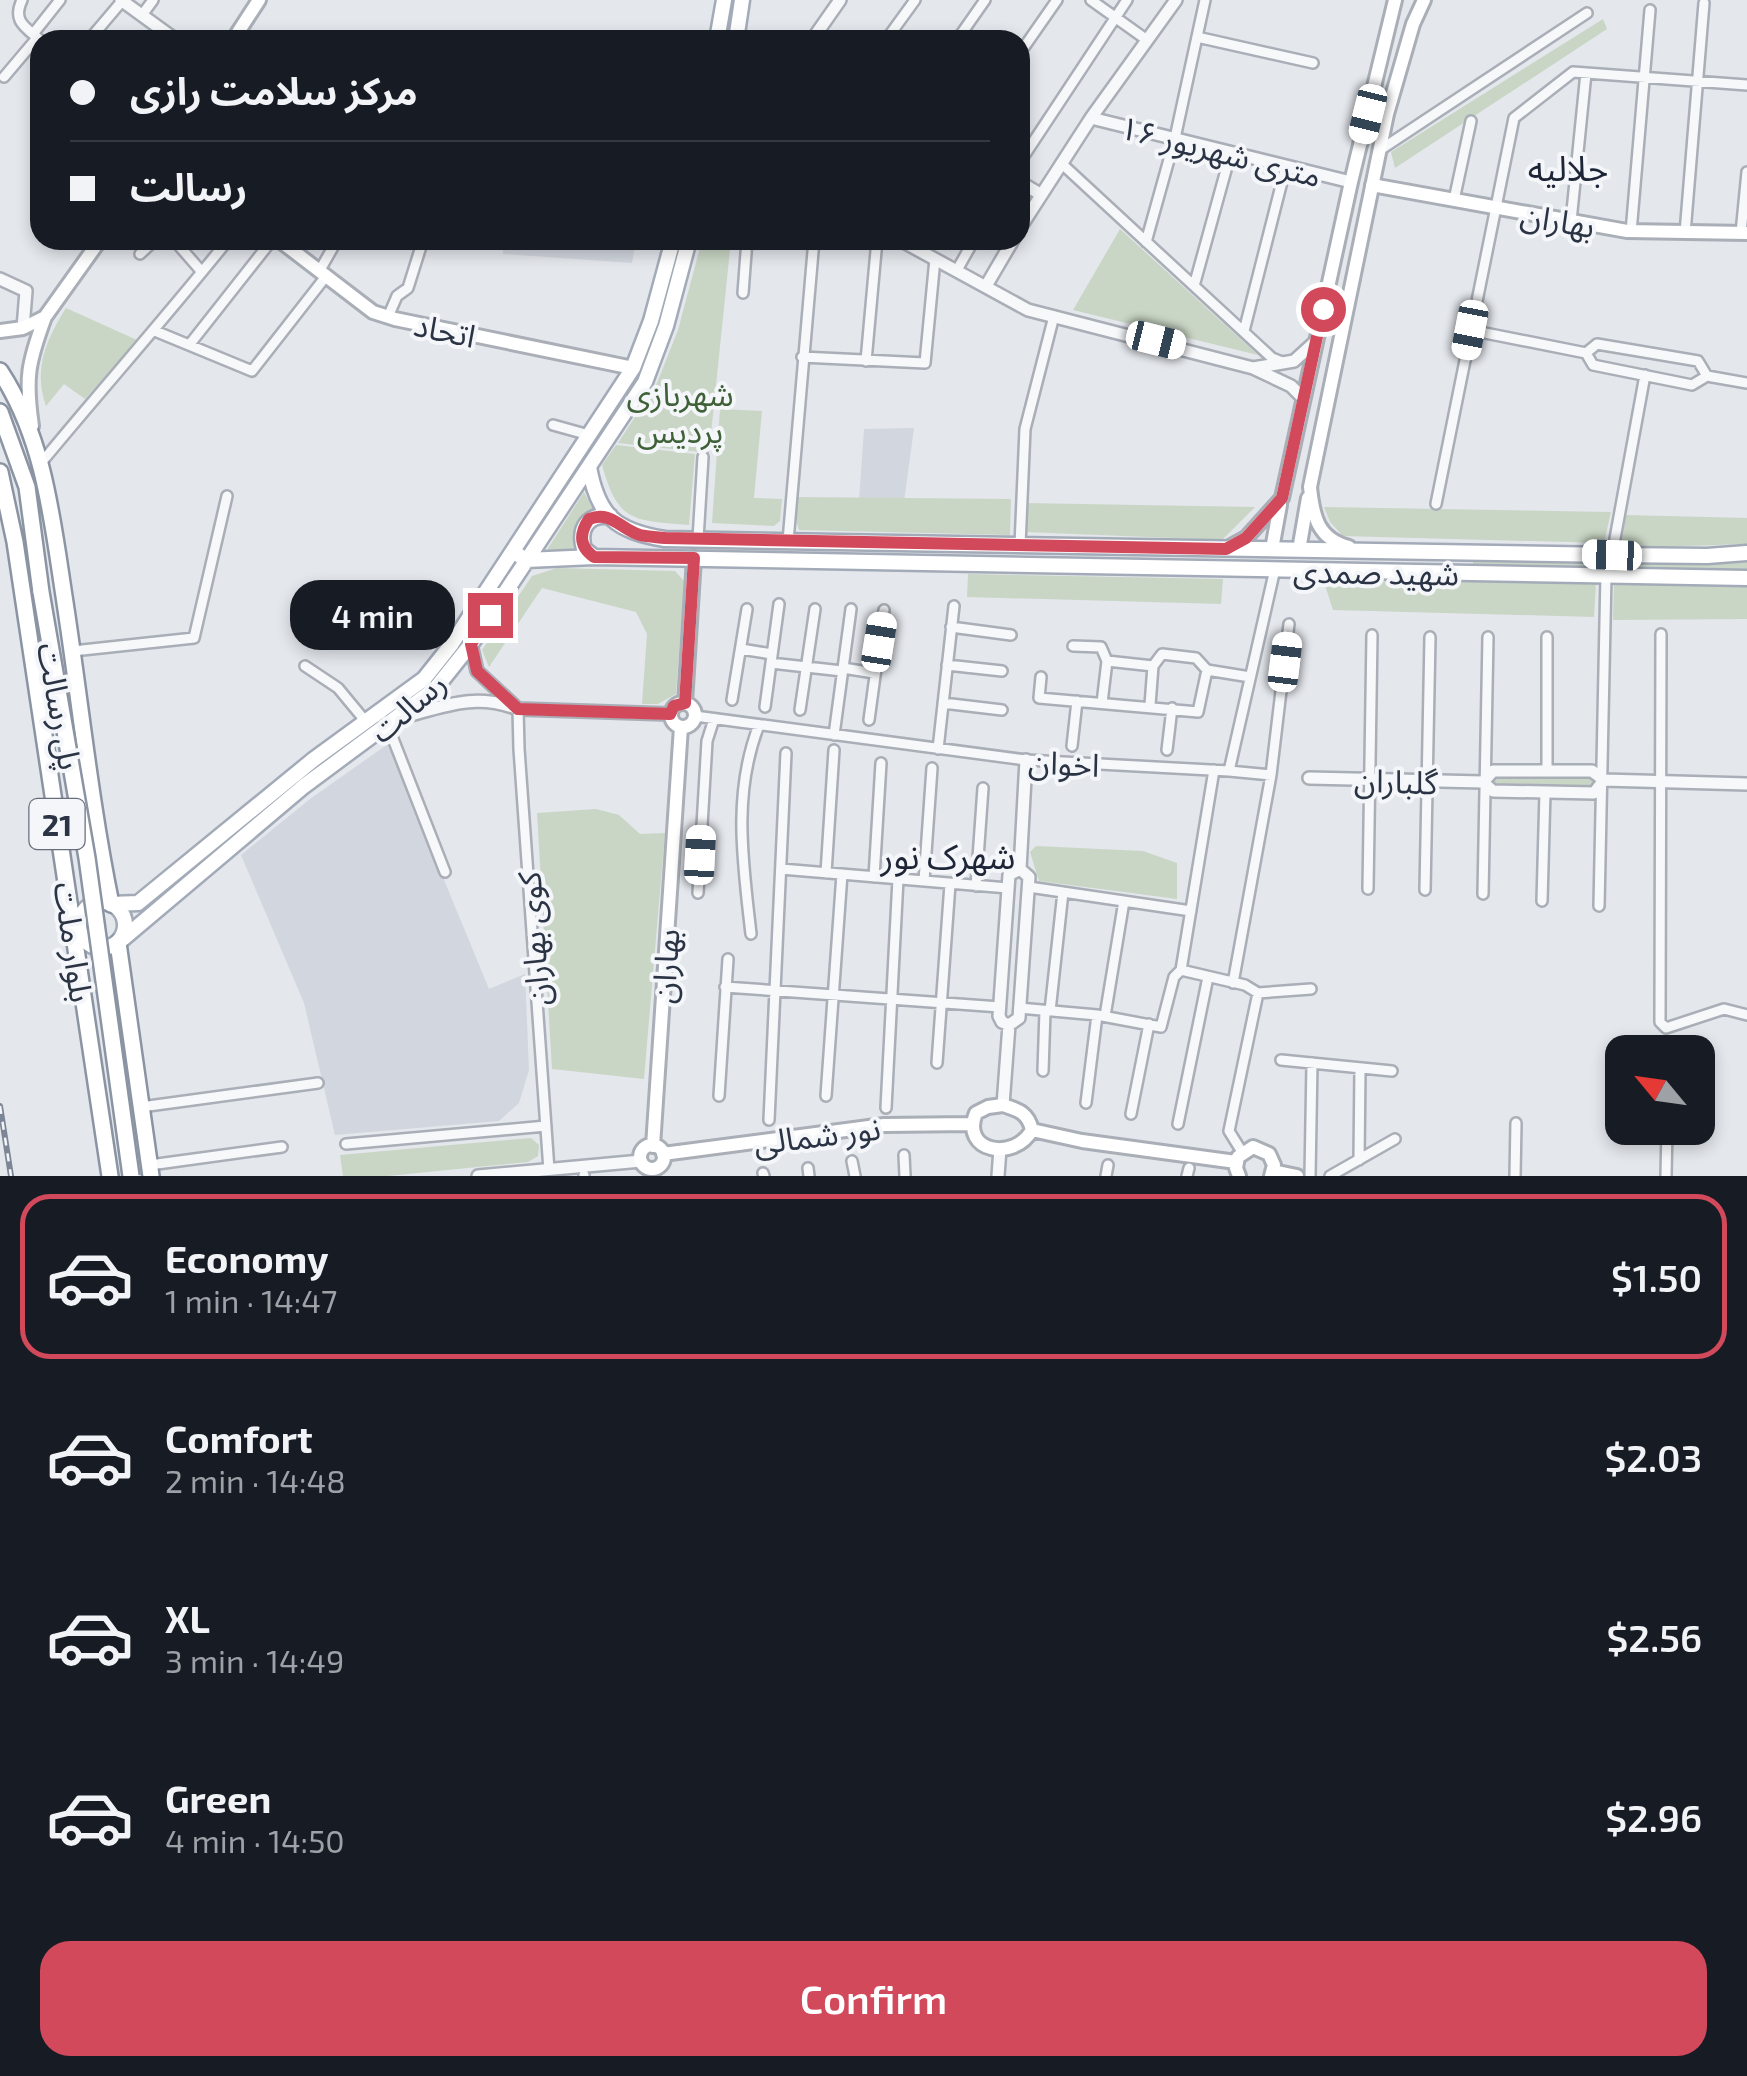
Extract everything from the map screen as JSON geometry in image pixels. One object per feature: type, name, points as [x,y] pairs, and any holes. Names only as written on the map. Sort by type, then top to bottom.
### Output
[{"type":"highway","points":[[0,371],[24,414],[40,463],[111,904]]},
{"type":"highway","name":"پل رسالت","points":[[0,412],[16,449],[26,488],[87,858],[132,1176]]},
{"type":"highway","name":"بلوار ملت","points":[[0,472],[15,542],[66,878],[82,948],[85,1012],[110,1176]]},
{"type":"highway","points":[[66,878],[78,888],[89,889],[104,873]]},
{"type":"highway","points":[[118,943],[150,1170]]},
{"type":"highway","points":[[85,1012],[101,994],[111,993],[125,1001]]},
{"type":"main road","points":[[240,30],[259,0]]},
{"type":"main road","points":[[719,30],[724,0]]},
{"type":"main road","points":[[738,30],[742,0]]},
{"type":"main road","points":[[1272,549],[1351,182],[1396,0]]},
{"type":"main road","points":[[1299,550],[1372,185],[1412,24],[1424,0]]},
{"type":"main road","points":[[1391,18],[1401,11],[1412,18],[1412,24]]},
{"type":"main road","name":"بهاران","points":[[1372,185],[1630,232],[1744,233]]},
{"type":"main road","points":[[35,444],[29,359],[45,317],[93,250]]},
{"type":"main road","name":"اتحاد","points":[[291,250],[373,312],[632,368]]},
{"type":"main road","name":"رسالت","points":[[118,943],[304,786],[435,689],[471,644],[589,435],[632,368],[651,320],[670,250]]},
{"type":"main road","name":"رسالت","points":[[138,903],[313,760],[424,678],[589,467],[644,382],[666,326],[686,250]]},
{"type":"main road","points":[[0,331],[23,328],[45,317]]},
{"type":"main road","points":[[589,467],[595,498],[610,516]]},
{"type":"main road","points":[[1310,487],[1320,528],[1332,543],[1356,550]]},
{"type":"main road","points":[[1226,549],[1246,538],[1282,498]]},
{"type":"main road","points":[[594,557],[584,549],[583,528],[598,515],[610,516]]},
{"type":"main road","name":"شهید صمدی","points":[[610,516],[639,535],[698,539],[1612,555],[1747,553]]},
{"type":"main road","points":[[1278,516],[1284,529],[1299,529],[1303,522]]},
{"type":"main road","points":[[895,542],[903,553],[895,562]]},
{"type":"main road","points":[[926,543],[918,548],[918,555],[928,562]]},
{"type":"main road","points":[[1460,573],[1461,552]]},
{"type":"main road","name":"شهید صمدی","points":[[520,556],[1747,578]]},
{"type":"main road","points":[[685,703],[694,558]]},
{"type":"main road","points":[[685,703],[692,706],[695,716],[692,724],[681,728],[672,722],[670,714],[674,706],[685,703]]},
{"type":"main road","name":"بهاران","points":[[658,1150],[681,728]]},
{"type":"main road","points":[[104,873],[114,886],[138,903]]},
{"type":"main road","points":[[76,912],[104,902],[138,903]]},
{"type":"main road","points":[[138,903],[135,911],[148,918]]},
{"type":"main road","points":[[82,948],[100,949],[118,943],[126,928],[124,915],[111,904]]},
{"type":"main road","points":[[1003,1105],[1029,1118],[1032,1130],[1025,1142],[1014,1148],[987,1146],[975,1138],[971,1124],[976,1113],[1003,1105]]},
{"type":"main road","name":"نور شمالی","points":[[658,1150],[884,1124],[971,1124]]},
{"type":"main road","points":[[1032,1130],[1239,1163],[1253,1148],[1264,1150],[1272,1159],[1272,1174],[1297,1176]]},
{"type":"main road","points":[[643,1150],[658,1150],[661,1165],[648,1169],[643,1150]]},
{"type":"street","points":[[22,0],[16,14],[30,31]]},
{"type":"street","points":[[41,30],[60,0]]},
{"type":"street","points":[[97,30],[122,0],[162,30]]},
{"type":"street","points":[[142,15],[153,0]]},
{"type":"street","points":[[822,30],[840,0]]},
{"type":"street","points":[[893,30],[915,0]]},
{"type":"street","points":[[964,30],[985,0]]},
{"type":"street","points":[[1030,39],[1057,0]]},
{"type":"street","points":[[1091,0],[1148,40]]},
{"type":"street","points":[[1030,147],[1127,0]]},
{"type":"street","points":[[1030,211],[1176,0]]},
{"type":"street","points":[[1146,242],[1175,138],[1205,0]]},
{"type":"street","points":[[1685,234],[1704,4]]},
{"type":"street","points":[[1630,232],[1650,10]]},
{"type":"street","points":[[1380,150],[1587,13]]},
{"type":"street","points":[[1197,37],[1313,63]]},
{"type":"street","points":[[4,76],[30,45]]},
{"type":"street","points":[[1436,504],[1514,118],[1573,72],[1747,85]]},
{"type":"street","points":[[1571,221],[1586,73]]},
{"type":"street","name":"۱۶ متری شهریور","points":[[1092,118],[1351,182]]},
{"type":"street","points":[[1454,200],[1471,121]]},
{"type":"street","points":[[1194,286],[1230,152]]},
{"type":"street","points":[[1061,163],[1272,358],[1284,363]]},
{"type":"street","points":[[1244,331],[1286,166]]},
{"type":"street","points":[[1744,233],[1747,172]]},
{"type":"street","points":[[1030,188],[1040,194]]},
{"type":"street","points":[[140,254],[144,250]]},
{"type":"street","points":[[183,250],[202,272]]},
{"type":"street","points":[[40,463],[220,250]]},
{"type":"street","points":[[190,344],[268,250]]},
{"type":"street","points":[[155,331],[252,371],[324,272],[333,250]]},
{"type":"street","points":[[388,317],[397,296],[408,288],[421,250]]},
{"type":"street","points":[[743,293],[746,250]]},
{"type":"street","points":[[788,541],[813,250]]},
{"type":"street","points":[[866,361],[876,250]]},
{"type":"street","points":[[920,250],[1028,310],[1254,368],[1292,386],[1303,398]]},
{"type":"street","points":[[957,270],[968,250]]},
{"type":"street","points":[[986,286],[1007,250]]},
{"type":"street","points":[[802,357],[926,363],[935,258]]},
{"type":"street","points":[[0,279],[26,291],[23,328]]},
{"type":"street","points":[[1020,545],[1025,428],[1054,316]]},
{"type":"street","points":[[1470,330],[1586,353],[1594,365],[1692,385],[1707,376],[1747,383]]},
{"type":"street","points":[[1254,368],[1294,361],[1316,340]]},
{"type":"street","points":[[1586,353],[1597,344],[1698,360],[1707,376]]},
{"type":"street","points":[[1612,555],[1645,375]]},
{"type":"street","points":[[553,425],[589,435]]},
{"type":"street","points":[[698,539],[703,457]]},
{"type":"street","points":[[73,652],[194,638],[227,496]]},
{"type":"street","points":[[1229,771],[1275,569]]},
{"type":"street","points":[[1599,906],[1606,575]]},
{"type":"street","points":[[765,707],[779,604]]},
{"type":"street","points":[[938,749],[954,606]]},
{"type":"street","points":[[732,700],[747,609]]},
{"type":"street","points":[[800,710],[814,609]]},
{"type":"street","points":[[834,735],[850,610]]},
{"type":"street","points":[[869,720],[884,610]]},
{"type":"street","points":[[1232,983],[1271,775],[1289,624]]},
{"type":"street","points":[[951,627],[1010,635]]},
{"type":"street","points":[[1662,634],[1658,781],[1660,1022],[1666,1028],[1724,1010],[1747,1015]]},
{"type":"street","points":[[1368,889],[1372,635]]},
{"type":"street","points":[[1425,890],[1430,637]]},
{"type":"street","points":[[1483,894],[1488,637]]},
{"type":"street","points":[[1547,637],[1547,771]]},
{"type":"street","points":[[471,644],[477,671],[518,709]]},
{"type":"street","points":[[1073,646],[1101,647],[1107,661],[1102,703]]},
{"type":"street","points":[[741,649],[806,667],[874,673]]},
{"type":"street","points":[[1150,706],[1153,666],[1162,654],[1196,658],[1207,670],[1250,677]]},
{"type":"street","points":[[1107,661],[1153,666]]},
{"type":"street","points":[[947,665],[1002,671]]},
{"type":"street","points":[[304,666],[338,688],[367,723]]},
{"type":"street","points":[[1041,677],[1039,698],[1198,712],[1207,670]]},
{"type":"street","points":[[445,872],[393,722],[480,699],[497,700],[518,709],[670,714]]},
{"type":"street","points":[[1072,746],[1077,701]]},
{"type":"street","points":[[943,703],[1002,710]]},
{"type":"street","points":[[1167,750],[1172,708]]},
{"type":"street","name":"کوی بهاران","points":[[518,709],[549,1170]]},
{"type":"street","name":"اخوان","points":[[695,716],[1026,760],[1271,775]]},
{"type":"street","points":[[698,893],[707,741],[714,719]]},
{"type":"street","points":[[750,934],[740,832],[748,754],[760,725]]},
{"type":"street","points":[[826,873],[834,750]]},
{"type":"street","points":[[769,1120],[786,753]]},
{"type":"street","points":[[1020,868],[1026,760]]},
{"type":"street","points":[[874,877],[881,762]]},
{"type":"street","points":[[924,881],[932,768]]},
{"type":"street","points":[[1020,1008],[1161,1026],[1174,977],[1181,970],[1214,770]]},
{"type":"street","points":[[1483,782],[1493,771],[1592,771],[1604,780],[1747,784]]},
{"type":"street","name":"گلباران","points":[[1309,778],[1483,782]]},
{"type":"street","points":[[1483,782],[1493,792],[1594,792],[1604,780]]},
{"type":"street","points":[[976,886],[983,788]]},
{"type":"street","points":[[1542,901],[1545,792]]},
{"type":"street","points":[[1008,1025],[1019,1018],[1020,1008],[1030,877],[1020,868]]},
{"type":"street","points":[[1008,1025],[1002,1022],[1000,1007],[1008,888],[1009,875],[1020,868]]},
{"type":"street","points":[[781,869],[1008,888]]},
{"type":"street","points":[[826,1096],[842,874]]},
{"type":"street","points":[[886,1108],[898,879]]},
{"type":"street","points":[[937,1064],[950,884]]},
{"type":"street","points":[[1029,887],[1191,911]]},
{"type":"street","points":[[1043,1071],[1063,892]]},
{"type":"street","points":[[1086,1103],[1124,901]]},
{"type":"street","points":[[720,1096],[728,959]]},
{"type":"street","points":[[1181,970],[1245,984],[1258,993],[1311,988]]},
{"type":"street","points":[[1178,1124],[1208,977]]},
{"type":"street","points":[[725,987],[1000,1007]]},
{"type":"street","points":[[1239,1163],[1229,1131],[1258,993]]},
{"type":"street","points":[[1131,1114],[1149,1024]]},
{"type":"street","points":[[1003,1105],[1008,1025]]},
{"type":"street","points":[[1281,1060],[1392,1071]]},
{"type":"street","points":[[1310,1176],[1312,1063]]},
{"type":"street","points":[[1358,1160],[1360,1068]]},
{"type":"street","points":[[141,1107],[318,1083]]},
{"type":"street","points":[[1515,1176],[1516,1123]]},
{"type":"street","points":[[346,1144],[546,1126]]},
{"type":"street","points":[[1330,1176],[1395,1139]]},
{"type":"street","points":[[1666,1176],[1667,1145]]},
{"type":"street","points":[[150,1170],[282,1148]]},
{"type":"street","points":[[998,1176],[1000,1149]]},
{"type":"street","points":[[904,1154],[905,1176]]},
{"type":"street","points":[[852,1161],[854,1176]]},
{"type":"street","points":[[1106,1176],[1108,1164]]},
{"type":"street","points":[[478,1176],[549,1170],[648,1169]]},
{"type":"shaded area","points":[[503,250],[634,250],[632,263],[503,254]]},
{"type":"shaded area","points":[[914,428],[904,502],[859,501],[864,429]]},
{"type":"shaded area","points":[[388,744],[489,989],[525,974],[529,1070],[519,1103],[499,1121],[335,1135],[304,1003],[241,855],[310,799]]},
{"type":"green space","points":[[1603,19],[1607,29],[1395,168],[1391,152]]},
{"type":"green space","points":[[1120,229],[1258,355],[1073,310]]},
{"type":"green space","name":"شهربازی پردیس","points":[[699,250],[730,250],[709,453],[618,443],[657,383],[678,330]]},
{"type":"green space","points":[[66,308],[137,340],[85,399],[64,384],[46,406],[41,367]]},
{"type":"green space","points":[[720,409],[762,411],[754,498],[782,499],[780,521],[774,526],[712,523]]},
{"type":"green space","points":[[616,445],[695,454],[689,525],[641,519],[622,508],[614,498],[602,465]]},
{"type":"green space","points":[[584,492],[594,511],[578,523],[576,550],[547,550]]},
{"type":"green space","points":[[797,497],[1011,499],[1010,535],[799,530],[795,517]]},
{"type":"green space","points":[[1025,503],[1255,507],[1222,540],[1025,532]]},
{"type":"green space","points":[[1324,507],[1611,512],[1604,543],[1343,536],[1330,522]]},
{"type":"green space","points":[[1626,515],[1747,518],[1747,544],[1621,548]]},
{"type":"green space","points":[[1473,560],[1747,562],[1747,570],[1473,566]]},
{"type":"green space","points":[[557,568],[675,571],[684,581],[676,694],[658,704],[642,704],[647,634],[636,612],[542,588],[489,667],[482,650],[532,576]]},
{"type":"green space","points":[[968,574],[1223,579],[1221,604],[967,597]]},
{"type":"green space","points":[[1323,579],[1596,583],[1594,617],[1333,610]]},
{"type":"green space","points":[[1614,582],[1747,586],[1747,619],[1613,620]]},
{"type":"green space","points":[[1493,771],[1592,772],[1604,780],[1594,792],[1493,791],[1484,782]]},
{"type":"green space","points":[[596,809],[619,815],[640,834],[665,833],[644,1079],[552,1069],[537,813]]},
{"type":"green space","points":[[1036,846],[1143,851],[1177,863],[1177,899],[1039,881],[1030,852]]},
{"type":"green space","points":[[531,1138],[539,1145],[538,1156],[528,1162],[388,1176],[343,1176],[340,1155]]},
{"type":"railway","points":[[0,1106],[11,1176]]},
{"type":"district","name":"جلالیه","points":[[1568,167]]},
{"type":"district","name":"شهرک نور","points":[[948,855]]},
{"type":"route","points":[[490,615],[471,644],[477,671],[518,709],[670,714],[674,706],[685,703],[694,558],[594,557],[584,549],[581,539],[589,519],[598,515],[610,516],[639,535],[665,538],[1226,549],[1246,538],[1282,498],[1323,309]]}]
